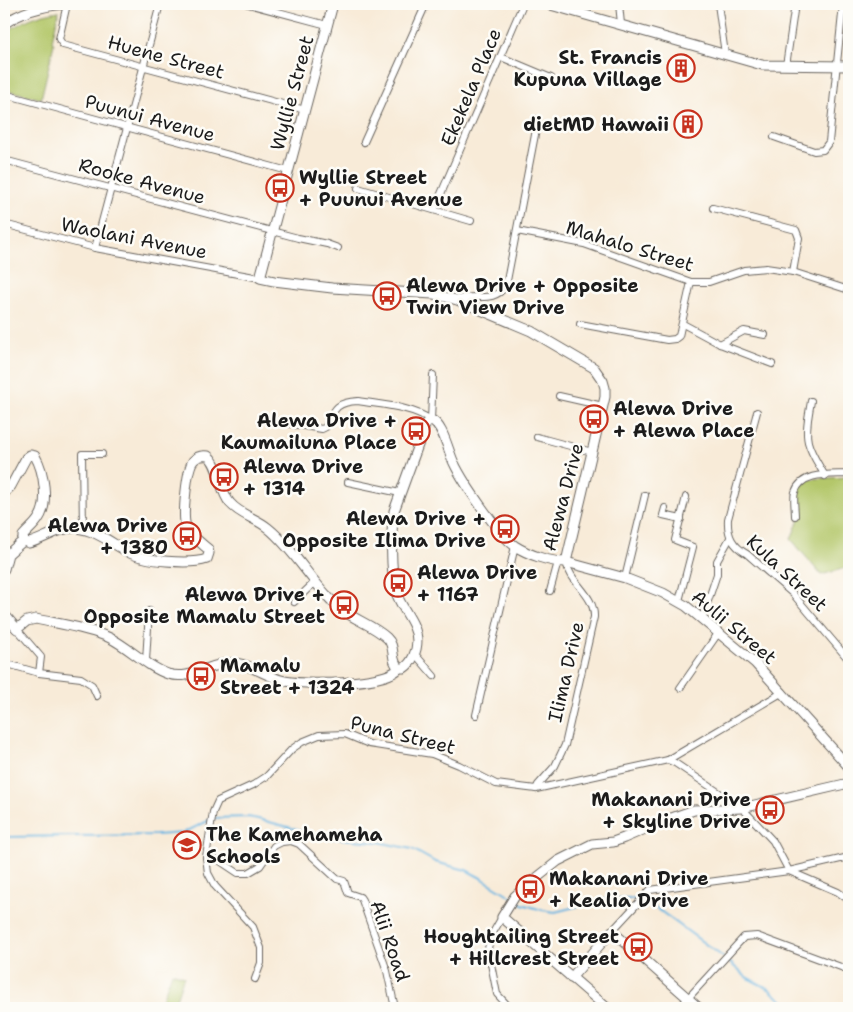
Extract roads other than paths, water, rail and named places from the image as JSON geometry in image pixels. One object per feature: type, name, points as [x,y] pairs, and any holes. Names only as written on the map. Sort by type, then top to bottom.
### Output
[{"type":"street","points":[[4,24],[31,10],[66,4]]},
{"type":"street","name":"Huene Street","points":[[66,4],[59,39],[63,46],[305,110]]},
{"type":"street","points":[[95,248],[160,4]]},
{"type":"street","points":[[248,4],[327,25]]},
{"type":"street","name":"Wyllie Street","points":[[260,278],[333,4]]},
{"type":"street","points":[[364,142],[426,4]]},
{"type":"street","name":"Ekekela Place","points":[[434,210],[523,4]]},
{"type":"street","points":[[547,4],[762,65],[849,66]]},
{"type":"street","points":[[619,4],[621,24]]},
{"type":"street","points":[[718,4],[725,54]]},
{"type":"street","points":[[786,66],[795,4]]},
{"type":"street","points":[[774,137],[814,151],[823,150],[829,142],[843,4]]},
{"type":"street","points":[[500,57],[551,78]]},
{"type":"street","name":"Puunui Avenue","points":[[4,94],[288,170]]},
{"type":"street","points":[[457,300],[467,296],[490,298],[502,291],[506,286],[538,119]]},
{"type":"street","name":"Rooke Avenue","points":[[4,160],[338,248]]},
{"type":"street","points":[[358,188],[471,221]]},
{"type":"street","points":[[713,208],[796,230],[799,238],[793,272]]},
{"type":"street","name":"Waolani Avenue","points":[[4,224],[95,248],[260,278]]},
{"type":"street","name":"Mahalo Street","points":[[517,231],[584,244],[691,282],[709,282],[744,270],[766,268],[793,272],[849,290]]},
{"type":"street","name":"Alewa Drive","points":[[260,278],[332,288],[433,294],[457,300],[531,331],[594,368],[606,388],[592,452],[562,562],[534,555],[515,546],[498,528],[462,479],[452,460],[440,428],[435,421],[431,420]]},
{"type":"street","points":[[580,324],[667,340],[675,339],[680,336],[691,282]]},
{"type":"street","points":[[682,324],[720,344],[772,364]]},
{"type":"street","points":[[720,344],[744,331],[765,335]]},
{"type":"street","points":[[431,420],[433,375]]},
{"type":"street","points":[[559,396],[603,406]]},
{"type":"street","points":[[266,420],[322,429],[326,427],[336,407],[358,401],[414,411],[431,420]]},
{"type":"street","points":[[811,401],[807,429],[808,442],[825,476]]},
{"type":"street","name":"Kula Street","points":[[757,412],[728,519],[730,538],[738,549],[747,554],[793,594],[849,660]]},
{"type":"street","points":[[17,629],[27,621],[36,619],[75,628],[109,638],[146,662],[167,673],[180,676],[219,665],[236,663],[249,666],[279,680],[296,682],[367,681],[392,675],[400,668],[408,666],[417,642],[416,633],[401,604],[395,583],[392,525],[394,511],[426,423],[431,420]]},
{"type":"street","points":[[537,437],[592,452]]},
{"type":"street","points":[[83,530],[82,454],[102,454]]},
{"type":"street","points":[[4,493],[11,486],[26,458],[30,455],[35,456],[45,491],[45,503],[39,518],[23,536],[23,541],[8,554],[4,569]]},
{"type":"street","points":[[23,541],[26,543],[34,542],[67,529],[83,530],[95,533],[136,556],[171,561],[207,559],[208,550],[189,531],[184,515],[189,468],[196,458],[208,456],[214,462],[223,493],[230,503],[271,531],[338,607],[387,638],[392,647],[395,663],[400,668]]},
{"type":"street","points":[[795,516],[794,493],[800,482],[809,477],[849,474]]},
{"type":"street","points":[[348,482],[400,493]]},
{"type":"street","points":[[625,578],[645,494]]},
{"type":"street","points":[[679,601],[693,547],[675,540],[686,497]]},
{"type":"street","points":[[665,508],[663,515],[681,519]]},
{"type":"street","points":[[702,619],[717,574],[717,561],[730,538]]},
{"type":"street","points":[[476,715],[515,546]]},
{"type":"street","points":[[550,591],[562,562]]},
{"type":"street","name":"Aulii Street","points":[[562,562],[625,578],[679,601],[755,663],[849,767]]},
{"type":"street","name":"Ilima Drive","points":[[536,789],[555,766],[565,745],[594,617],[594,606],[562,562]]},
{"type":"street","points":[[294,602],[316,582]]},
{"type":"street","points":[[146,662],[149,611]]},
{"type":"street","points":[[4,614],[41,656],[39,673]]},
{"type":"street","points":[[680,688],[719,632]]},
{"type":"street","points":[[414,653],[434,676]]},
{"type":"street","points":[[4,663],[39,673],[81,678],[92,685],[97,696]]},
{"type":"street","name":"Puna Street","points":[[206,857],[213,812],[218,801],[253,785],[267,776],[292,749],[302,742],[319,735],[346,734],[369,744],[432,754],[496,784],[536,789],[668,760],[782,692]]},
{"type":"street","points":[[668,760],[676,763],[742,808],[773,841],[789,871],[838,892],[849,900]]},
{"type":"street","points":[[510,1008],[497,994],[488,949],[490,938],[513,900],[558,861],[592,844],[613,842],[694,810],[742,808],[849,783]]},
{"type":"street","name":"Alii Road","points":[[206,857],[220,861],[238,873],[248,873],[260,866],[271,849],[278,843],[291,841],[299,844],[336,879],[344,881],[348,893],[360,897],[362,900],[387,971],[395,1008]]},
{"type":"street","points":[[206,857],[208,873],[215,886],[253,927],[261,948],[261,962],[254,979]]},
{"type":"street","points":[[571,978],[650,890],[789,871],[849,857]]},
{"type":"street","points":[[502,917],[607,1008]]},
{"type":"street","points":[[612,931],[699,1008]]},
{"type":"street","points":[[679,1008],[744,937],[758,936],[849,970]]},
{"type":"waterway","points":[[214,818],[248,817],[329,838],[378,842],[412,849],[435,862],[466,870],[512,897]]},
{"type":"waterway","points":[[4,837],[183,833],[210,820]]},
{"type":"waterway","points":[[516,900],[522,904],[555,912],[607,899],[639,899]]},
{"type":"waterway","points":[[644,899],[723,957]]},
{"type":"waterway","points":[[727,960],[746,977],[769,989],[789,1008]]},
{"type":"place","name":"St. Francis Kupuna Village","points":[[681,68]]},
{"type":"place","name":"dietMD Hawaii","points":[[688,124]]},
{"type":"place","name":"Wyllie Street + Puunui Avenue","points":[[280,188]]},
{"type":"place","name":"Alewa Drive + Opposite Twin View Drive","points":[[387,296]]},
{"type":"place","name":"Alewa Drive + Alewa Place","points":[[594,419]]},
{"type":"place","name":"Alewa Drive + Kaumailuna Place","points":[[416,431]]},
{"type":"place","name":"Alewa Drive + 1314","points":[[224,477]]},
{"type":"place","name":"Alewa Drive + Opposite Ilima Drive","points":[[505,529]]},
{"type":"place","name":"Alewa Drive + 1380","points":[[187,536]]},
{"type":"place","name":"Alewa Drive + 1167","points":[[398,583]]},
{"type":"place","name":"Alewa Drive + Opposite Mamalu Street","points":[[344,605]]},
{"type":"place","name":"Mamalu Street + 1324","points":[[201,676]]},
{"type":"place","name":"Makanani Drive + Skyline Drive","points":[[770,810]]},
{"type":"place","name":"The Kamehameha Schools","points":[[187,845]]},
{"type":"place","name":"Makanani Drive + Kealia Drive","points":[[530,889]]},
{"type":"place","name":"Houghtailing Street + Hillcrest Street","points":[[638,947]]}]
